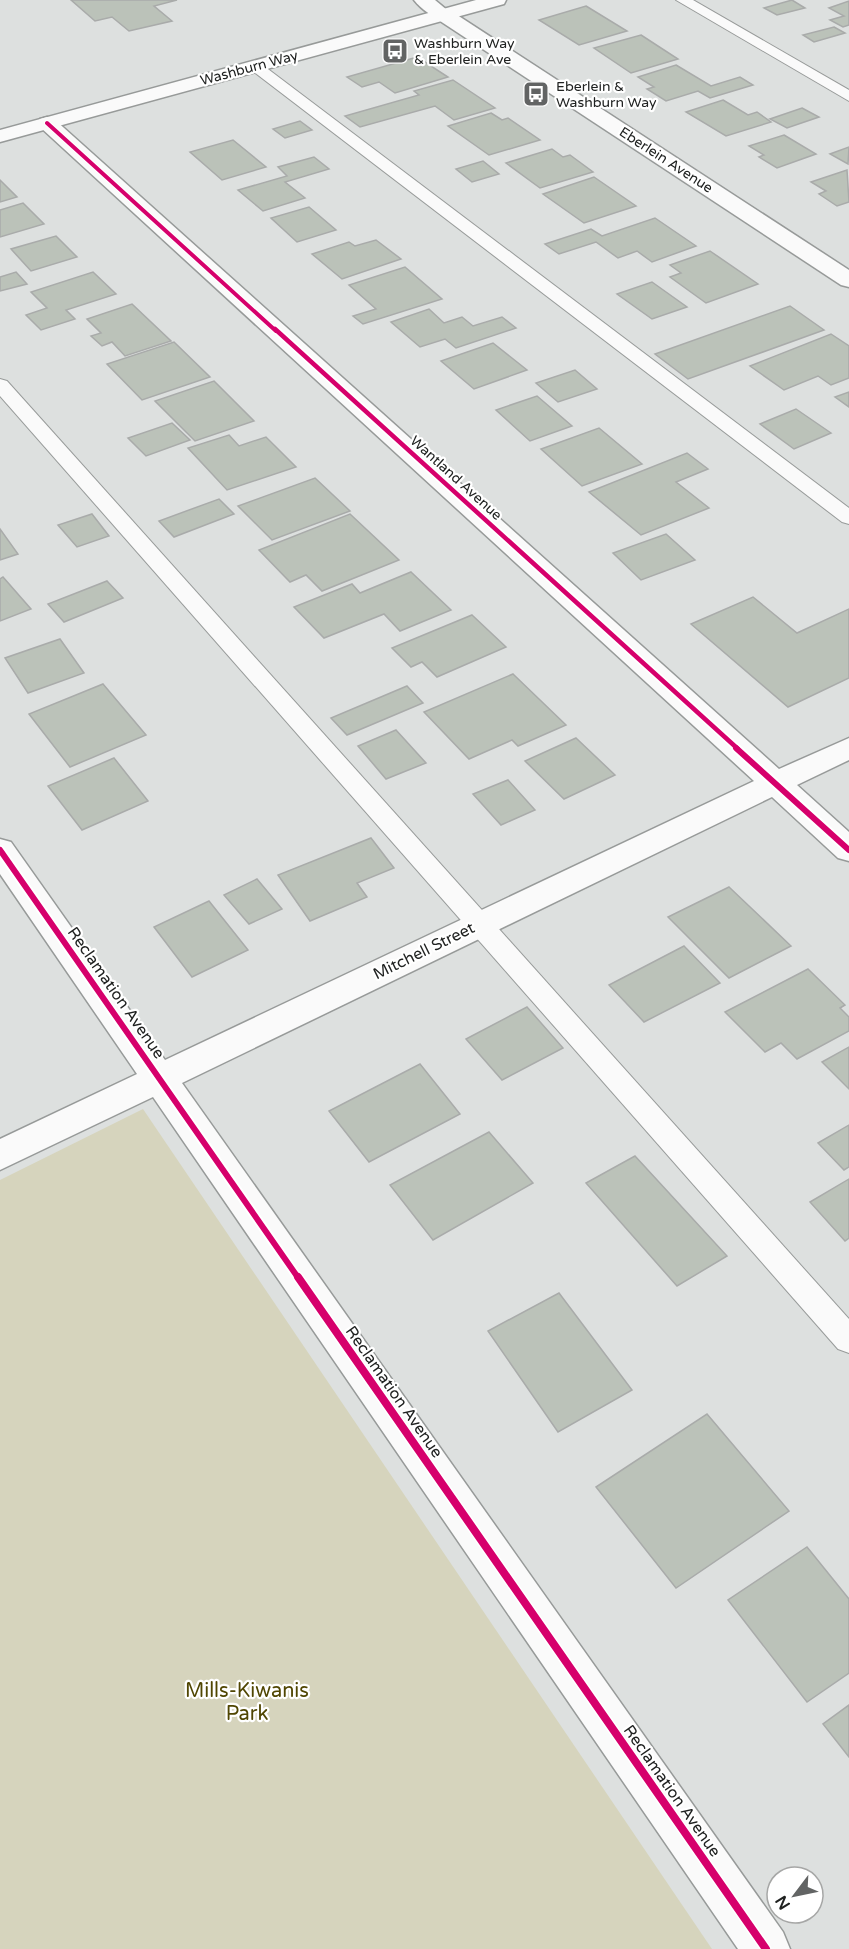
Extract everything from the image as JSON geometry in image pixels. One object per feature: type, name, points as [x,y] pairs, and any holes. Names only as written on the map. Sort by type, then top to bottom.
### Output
[{"type":"street","name":"Eberlein Avenue","points":[[423,0],[849,280]]},
{"type":"street","name":"Washburn Way","points":[[0,136],[497,0]]},
{"type":"street","name":"Wantland Avenue","points":[[47,123],[849,850]]},
{"type":"street","name":"Mitchell Street","points":[[0,1155],[849,748]]},
{"type":"street","name":"Reclamation Avenue","points":[[0,850],[766,1949]]},
{"type":"lane","points":[[682,0],[849,96]]},
{"type":"lane","points":[[255,66],[849,518]]},
{"type":"lane","points":[[0,386],[849,1340]]},
{"type":"green space","name":"Mills-Kiwanis Park","points":[[143,1109],[712,1949],[0,1949],[0,1180]]},
{"type":"building","points":[[71,0],[177,0],[154,6],[172,21],[129,31],[112,17],[95,21]]},
{"type":"building","points":[[792,0],[805,8],[777,15],[764,8]]},
{"type":"building","points":[[849,1],[849,25],[843,27],[830,20],[844,16],[829,8]]},
{"type":"building","points":[[586,6],[627,31],[579,45],[539,20]]},
{"type":"building","points":[[834,27],[845,33],[814,42],[803,35]]},
{"type":"building","points":[[641,35],[678,59],[631,73],[594,48]]},
{"type":"building","points":[[417,57],[448,77],[395,93],[379,82],[362,87],[347,77]]},
{"type":"building","points":[[676,65],[711,86],[740,77],[753,85],[710,98],[698,91],[666,101],[647,89],[654,87],[638,77]]},
{"type":"building","points":[[453,80],[495,108],[454,120],[435,106],[360,127],[345,116],[419,95],[414,91]]},
{"type":"building","points":[[723,100],[748,115],[757,112],[771,122],[726,136],[686,112]]},
{"type":"building","points":[[802,108],[819,117],[787,128],[770,119]]},
{"type":"building","points":[[491,113],[502,120],[508,118],[540,140],[489,155],[448,126]]},
{"type":"building","points":[[300,121],[312,130],[285,138],[273,129]]},
{"type":"building","points":[[784,135],[816,154],[777,168],[759,157],[764,155],[749,146]]},
{"type":"building","points":[[233,140],[266,167],[222,180],[190,152]]},
{"type":"building","points":[[849,147],[848,164],[830,154]]},
{"type":"building","points":[[552,149],[563,157],[570,155],[593,172],[540,188],[506,163]]},
{"type":"building","points":[[314,157],[329,169],[285,182],[305,198],[263,211],[238,190],[287,176],[278,167]]},
{"type":"building","points":[[483,161],[499,174],[472,182],[456,169]]},
{"type":"building","points":[[847,170],[849,202],[837,206],[819,194],[826,191],[811,182]]},
{"type":"building","points":[[594,177],[636,206],[584,223],[543,194]]},
{"type":"building","points":[[0,180],[17,197],[0,202]]},
{"type":"building","points":[[23,203],[44,224],[0,237],[0,210]]},
{"type":"building","points":[[309,207],[336,230],[297,242],[271,218]]},
{"type":"building","points":[[655,218],[696,246],[652,262],[637,251],[618,258],[596,242],[559,254],[545,244],[591,229],[602,236]]},
{"type":"building","points":[[56,236],[77,257],[31,271],[11,249]]},
{"type":"building","points":[[376,240],[401,259],[342,279],[312,254],[349,242],[355,246]]},
{"type":"building","points":[[710,251],[758,284],[706,303],[670,277],[681,273],[670,265]]},
{"type":"building","points":[[405,267],[442,299],[363,324],[353,316],[376,309],[349,285]]},
{"type":"building","points":[[16,272],[27,284],[0,291],[0,277]]},
{"type":"building","points":[[93,272],[116,294],[66,310],[75,319],[41,330],[26,315],[47,308],[31,292]]},
{"type":"building","points":[[652,282],[687,307],[652,319],[617,294]]},
{"type":"building","points":[[132,304],[171,341],[125,356],[112,342],[102,346],[91,336],[101,333],[87,319]]},
{"type":"building","points":[[790,306],[824,330],[688,379],[655,354]]},
{"type":"building","points":[[429,309],[444,323],[462,317],[473,326],[502,317],[516,328],[456,348],[445,339],[420,347],[391,322]]},
{"type":"building","points":[[831,334],[849,346],[849,378],[831,385],[818,376],[784,390],[750,366]]},
{"type":"building","points":[[174,342],[210,377],[142,400],[107,364]]},
{"type":"building","points":[[493,343],[527,370],[474,389],[441,361]]},
{"type":"building","points":[[575,370],[597,389],[558,402],[536,383]]},
{"type":"building","points":[[214,381],[254,421],[195,441],[155,401]]},
{"type":"building","points":[[849,392],[849,407],[835,397]]},
{"type":"building","points":[[537,396],[572,426],[530,441],[496,410]]},
{"type":"building","points":[[796,409],[831,433],[794,449],[760,424]]},
{"type":"building","points":[[172,423],[190,440],[146,456],[128,438]]},
{"type":"building","points":[[599,428],[642,464],[582,486],[541,449]]},
{"type":"building","points":[[229,435],[239,446],[266,437],[296,467],[227,490],[188,448]]},
{"type":"building","points":[[687,453],[708,469],[676,482],[709,508],[641,535],[589,492]]},
{"type":"building","points":[[315,478],[350,511],[272,540],[238,506]]},
{"type":"building","points":[[219,499],[234,514],[174,537],[159,521]]},
{"type":"building","points":[[92,514],[109,536],[77,547],[58,525]]},
{"type":"building","points":[[350,514],[399,560],[322,591],[306,575],[290,582],[259,550]]},
{"type":"building","points":[[0,529],[18,554],[0,560]]},
{"type":"building","points":[[666,534],[695,560],[641,580],[613,553]]},
{"type":"building","points":[[411,572],[451,610],[400,631],[384,614],[324,638],[294,607],[352,584],[360,593]]},
{"type":"building","points":[[3,577],[31,609],[0,621],[0,579]]},
{"type":"building","points":[[107,581],[123,598],[64,622],[48,604]]},
{"type":"building","points":[[753,597],[797,633],[849,609],[849,678],[788,707],[691,624]]},
{"type":"building","points":[[472,615],[506,647],[437,677],[422,662],[411,667],[392,648]]},
{"type":"building","points":[[60,639],[84,673],[28,693],[5,658]]},
{"type":"building","points":[[513,674],[566,725],[518,746],[512,740],[469,759],[424,712]]},
{"type":"building","points":[[103,684],[146,735],[70,767],[29,714]]},
{"type":"building","points":[[407,686],[423,703],[347,735],[331,718]]},
{"type":"building","points":[[396,730],[426,763],[386,779],[358,746]]},
{"type":"building","points":[[576,738],[615,775],[564,799],[525,761]]},
{"type":"building","points":[[114,758],[148,801],[82,830],[48,786]]},
{"type":"building","points":[[508,780],[535,810],[501,825],[473,794]]},
{"type":"building","points":[[371,838],[394,868],[357,883],[367,897],[310,921],[278,875]]},
{"type":"building","points":[[257,879],[282,909],[249,924],[224,895]]},
{"type":"building","points":[[729,887],[791,946],[729,978],[668,917]]},
{"type":"building","points":[[209,901],[248,950],[192,977],[154,927]]},
{"type":"building","points":[[684,946],[720,983],[644,1022],[609,985]]},
{"type":"building","points":[[808,969],[845,1005],[840,1008],[849,1017],[849,1031],[797,1059],[781,1043],[765,1052],[725,1012]]},
{"type":"building","points":[[527,1007],[563,1048],[502,1080],[466,1039]]},
{"type":"building","points":[[849,1047],[849,1089],[822,1062]]},
{"type":"building","points":[[420,1064],[460,1114],[369,1162],[329,1111]]},
{"type":"building","points":[[849,1125],[849,1167],[844,1170],[818,1143]]},
{"type":"building","points":[[489,1132],[533,1183],[433,1240],[390,1185]]},
{"type":"building","points":[[635,1156],[727,1256],[677,1286],[586,1183]]},
{"type":"building","points":[[849,1179],[849,1238],[845,1241],[810,1202]]},
{"type":"building","points":[[559,1293],[632,1390],[558,1432],[488,1331]]},
{"type":"building","points":[[707,1414],[789,1511],[676,1588],[596,1487]]},
{"type":"building","points":[[807,1547],[849,1599],[849,1673],[807,1702],[728,1600]]},
{"type":"building","points":[[849,1705],[849,1757],[823,1724]]},
{"type":"cycle path","points":[[47,123],[849,850]]},
{"type":"cycle path","points":[[0,850],[766,1949]]},
{"type":"place","name":"Washburn Way & Eberlein Ave","points":[[395,51]]},
{"type":"place","name":"Eberlein & Washburn Way","points":[[536,94]]}]
